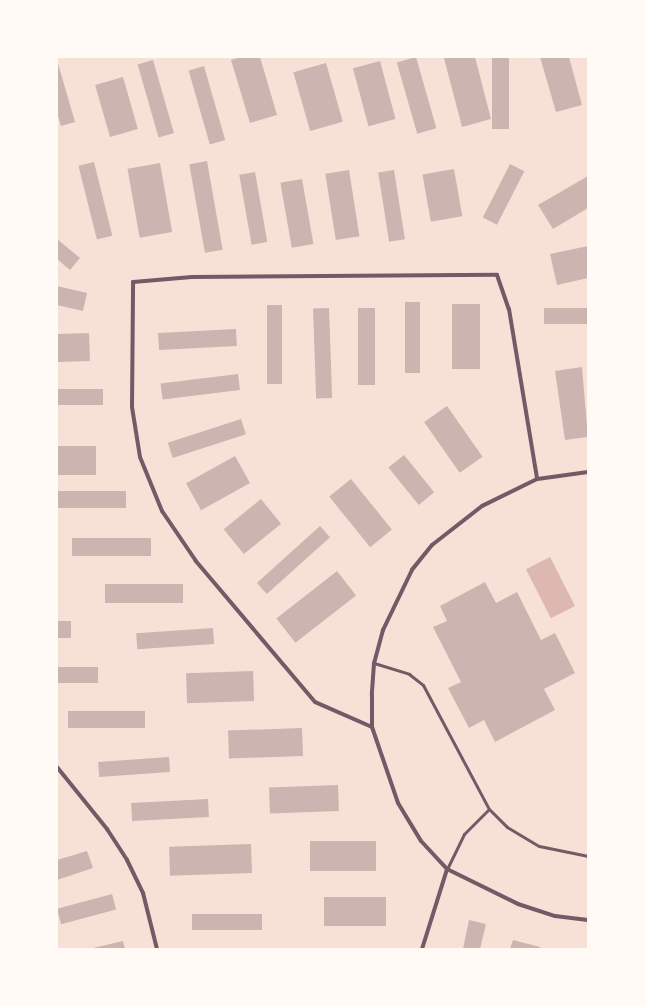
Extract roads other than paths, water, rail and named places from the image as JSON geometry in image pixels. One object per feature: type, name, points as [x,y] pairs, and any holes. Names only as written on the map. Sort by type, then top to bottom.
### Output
[{"type":"street","points":[[372,727],[315,702],[196,561],[162,511],[140,457],[132,407],[133,282],[200,277],[497,275],[509,309],[537,479]]},
{"type":"street","points":[[588,472],[537,479],[482,506],[432,544],[396,600],[374,663],[372,727],[398,803],[421,841],[447,869],[518,904],[555,916],[588,920]]},
{"type":"street","points":[[57,767],[108,829],[127,860],[143,893],[157,949]]},
{"type":"street","points":[[422,949],[447,869]]},
{"type":"lane","points":[[374,663],[409,674],[423,685],[488,810],[507,827],[539,846],[588,856]]},
{"type":"lane","points":[[447,869],[464,834],[488,810]]}]
